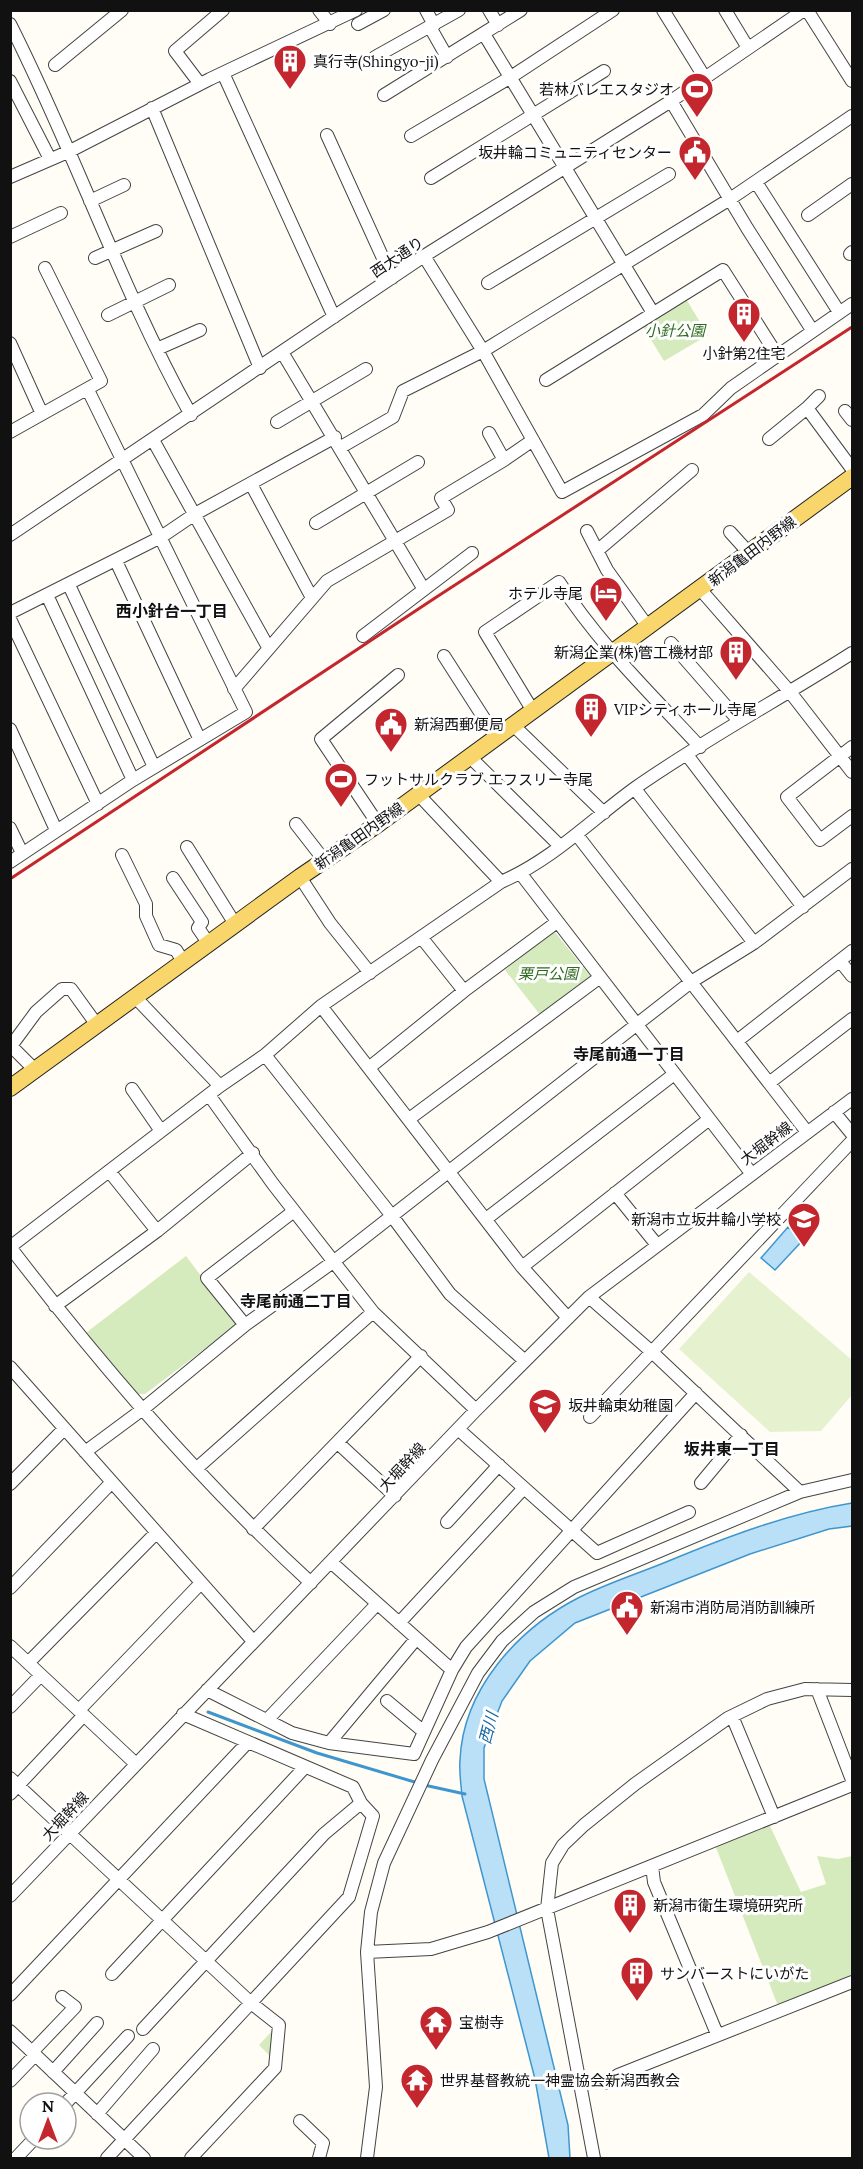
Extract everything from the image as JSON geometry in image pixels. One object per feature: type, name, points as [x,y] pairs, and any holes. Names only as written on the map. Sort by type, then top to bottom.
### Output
[{"type":"main road","name":"新潟亀田内野線","points":[[10,1088],[300,877],[378,824],[852,477]]},
{"type":"street","points":[[55,66],[122,10]]},
{"type":"street","points":[[200,84],[175,51],[223,10]]},
{"type":"street","points":[[319,10],[330,24]]},
{"type":"street","points":[[10,177],[70,151],[200,84],[356,10]]},
{"type":"street","points":[[358,24],[384,10]]},
{"type":"street","points":[[426,10],[447,57]]},
{"type":"street","points":[[375,57],[459,10]]},
{"type":"street","points":[[489,10],[498,26]]},
{"type":"street","points":[[384,95],[521,10]]},
{"type":"street","points":[[411,136],[511,77],[613,10]]},
{"type":"street","points":[[663,10],[705,78]]},
{"type":"street","points":[[726,10],[748,48]]},
{"type":"street","points":[[806,10],[852,81]]},
{"type":"street","name":"西大通り","points":[[10,535],[424,256],[671,101],[806,10]]},
{"type":"street","points":[[10,24],[70,151],[157,350],[191,415]]},
{"type":"street","points":[[484,34],[653,313]]},
{"type":"street","points":[[431,178],[604,71]]},
{"type":"street","points":[[223,73],[334,317]]},
{"type":"street","points":[[10,81],[50,159]]},
{"type":"street","points":[[671,101],[812,330]]},
{"type":"street","points":[[152,108],[260,368]]},
{"type":"street","points":[[10,613],[161,537],[195,514],[250,484],[393,417],[403,391],[483,351],[624,265],[730,199],[852,116]]},
{"type":"street","points":[[327,135],[392,278]]},
{"type":"street","points":[[488,283],[669,174]]},
{"type":"street","points":[[756,182],[839,312]]},
{"type":"street","points":[[808,215],[852,184]]},
{"type":"street","points":[[90,201],[124,185]]},
{"type":"street","points":[[10,237],[61,213]]},
{"type":"street","points":[[95,258],[156,231]]},
{"type":"street","points":[[424,256],[483,351],[562,492],[703,415],[731,388],[852,304]]},
{"type":"street","points":[[10,432],[101,381],[45,268]]},
{"type":"street","points":[[546,380],[723,270],[777,355]]},
{"type":"street","points":[[108,315],[169,285]]},
{"type":"street","points":[[157,350],[200,330]]},
{"type":"street","points":[[10,343],[42,414]]},
{"type":"street","points":[[282,352],[369,493],[423,588]]},
{"type":"street","points":[[278,422],[366,369]]},
{"type":"street","points":[[10,862],[199,738],[246,712],[88,390]]},
{"type":"street","points":[[769,439],[819,396]]},
{"type":"street","points":[[807,408],[852,469]]},
{"type":"street","points":[[489,434],[504,460]]},
{"type":"street","points":[[153,440],[268,647]]},
{"type":"street","points":[[234,689],[327,581],[394,539],[448,510],[441,498],[533,440]]},
{"type":"street","points":[[316,523],[418,462]]},
{"type":"street","points":[[597,551],[692,470]]},
{"type":"street","points":[[250,484],[312,598]]},
{"type":"street","points":[[587,531],[607,570],[648,627]]},
{"type":"street","points":[[730,532],[749,553]]},
{"type":"street","points":[[363,636],[423,588],[472,553]]},
{"type":"street","points":[[116,561],[199,738]]},
{"type":"street","points":[[533,711],[485,632],[559,582],[575,608],[700,747]]},
{"type":"street","points":[[69,585],[154,767]]},
{"type":"street","points":[[700,589],[790,692],[852,772]]},
{"type":"street","points":[[47,595],[133,780]]},
{"type":"street","points":[[10,619],[98,804]]},
{"type":"street","points":[[671,643],[739,721]]},
{"type":"street","points":[[311,1583],[253,1529],[143,1409],[55,1306],[10,1247],[220,1086],[265,1055],[321,1006],[501,882],[521,873],[577,835],[635,789],[739,721],[852,653]]},
{"type":"street","points":[[444,656],[496,737]]},
{"type":"street","points":[[378,824],[321,739],[398,675]]},
{"type":"street","points":[[512,724],[604,813]]},
{"type":"street","points":[[10,729],[56,830]]},
{"type":"street","points":[[852,747],[787,797],[820,840],[852,816]]},
{"type":"street","points":[[687,755],[803,907]]},
{"type":"street","points":[[469,756],[561,846]]},
{"type":"street","points":[[635,789],[754,943]]},
{"type":"street","points":[[417,794],[501,882]]},
{"type":"street","points":[[296,824],[324,860]]},
{"type":"street","points":[[10,828],[22,853]]},
{"type":"street","points":[[577,835],[807,1132]]},
{"type":"street","points":[[187,847],[235,924]]},
{"type":"street","points":[[122,855],[146,904],[146,916],[159,945],[176,950],[184,963]]},
{"type":"street","points":[[85,1452],[143,1409],[245,1325],[333,1262],[691,982],[754,943],[852,869]]},
{"type":"street","points":[[521,873],[673,1076],[751,1173]]},
{"type":"street","points":[[300,877],[330,923],[370,972]]},
{"type":"street","points":[[173,878],[202,922],[198,928],[209,944]]},
{"type":"street","points":[[370,1067],[464,991],[557,922]]},
{"type":"street","points":[[421,937],[464,991]]},
{"type":"street","points":[[737,1041],[852,951]]},
{"type":"street","points":[[840,961],[852,976]]},
{"type":"street","points":[[410,1119],[599,978]]},
{"type":"street","points":[[35,1070],[11,1046],[36,1012],[62,989],[71,989],[97,1025]]},
{"type":"street","points":[[136,998],[220,1086]]},
{"type":"street","points":[[321,1006],[522,1267],[568,1318]]},
{"type":"street","points":[[769,1083],[852,1019]]},
{"type":"street","points":[[265,1055],[392,1216],[450,1294],[525,1361]]},
{"type":"street","points":[[486,1219],[673,1076]]},
{"type":"street","points":[[132,1089],[161,1131]]},
{"type":"street","points":[[209,1095],[294,1211],[374,1312],[476,1410]]},
{"type":"street","name":"大堀幹線","points":[[10,1896],[253,1641],[332,1563],[476,1410],[589,1298],[751,1173],[852,1099]]},
{"type":"street","points":[[834,1112],[852,1134]]},
{"type":"street","points":[[522,1267],[708,1120]]},
{"type":"street","points":[[590,1417],[852,1141]]},
{"type":"street","points":[[55,1306],[157,1231],[253,1153]]},
{"type":"street","points":[[109,1171],[157,1231]]},
{"type":"street","points":[[615,1193],[657,1245]]},
{"type":"street","points":[[245,1325],[207,1278],[294,1211]]},
{"type":"street","points":[[589,1298],[653,1353],[800,1492]]},
{"type":"street","points":[[197,1468],[374,1312]]},
{"type":"street","points":[[253,1529],[420,1356]]},
{"type":"street","points":[[10,1367],[15,1384],[64,1429],[253,1641]]},
{"type":"street","points":[[207,1690],[292,1733],[329,1743],[414,1754],[452,1670],[466,1647],[696,1393]]},
{"type":"street","points":[[10,1484],[64,1429]]},
{"type":"street","points":[[458,1429],[597,1553],[688,1512]]},
{"type":"street","points":[[701,1483],[741,1435]]},
{"type":"street","points":[[338,1443],[395,1496]]},
{"type":"street","points":[[447,1522],[499,1465]]},
{"type":"street","points":[[367,2158],[376,2087],[367,1952],[370,1912],[384,1863],[432,1760],[473,1682],[502,1641],[534,1612],[574,1587],[800,1492],[852,1480]]},
{"type":"street","points":[[10,1588],[111,1483]]},
{"type":"street","points":[[399,1623],[524,1488]]},
{"type":"street","points":[[28,1663],[156,1533]]},
{"type":"street","points":[[332,1563],[452,1670]]},
{"type":"street","points":[[191,2158],[275,2068],[279,2025],[251,2003],[69,1833],[13,1786],[201,1583]]},
{"type":"street","points":[[267,1720],[377,1604]]},
{"type":"street","points":[[329,1743],[416,1639]]},
{"type":"street","points":[[10,1646],[135,1764]]},
{"type":"street","points":[[10,1707],[41,1675]]},
{"type":"street","points":[[594,2158],[547,1909],[552,1863],[563,1845],[635,1784],[732,1716],[767,1699],[805,1689],[852,1690]]},
{"type":"street","points":[[818,1689],[852,1780]]},
{"type":"street","points":[[387,1701],[424,1732]]},
{"type":"street","points":[[107,2158],[349,1897],[373,1816],[361,1803],[353,1787],[183,1714]]},
{"type":"street","points":[[732,1716],[774,1817]]},
{"type":"street","points":[[10,1995],[248,1742]]},
{"type":"street","points":[[112,1974],[305,1767]]},
{"type":"street","points":[[367,1952],[431,1949],[488,1932],[852,1785]]},
{"type":"street","points":[[143,2029],[324,1834],[361,1803]]},
{"type":"street","points":[[652,1866],[654,1882],[717,2034]]},
{"type":"street","points":[[608,2083],[618,2075],[717,2034],[852,1982]]},
{"type":"street","points":[[10,2081],[75,2007],[62,1997]]},
{"type":"street","points":[[53,2072],[97,2023]]},
{"type":"street","points":[[10,2031],[73,2091]]},
{"type":"street","points":[[77,2091],[128,2036]]},
{"type":"street","points":[[97,2114],[153,2049]]},
{"type":"street","points":[[78,2096],[144,2158]]},
{"type":"street","points":[[300,2121],[323,2143],[319,2158]]},
{"type":"green space","name":"小針公園","points":[[686,299],[708,335],[664,361],[642,325]]},
{"type":"green space","name":"栗戸公園","points":[[554,931],[591,977],[541,1016],[505,970]]},
{"type":"green space","points":[[186,1256],[235,1321],[235,1326],[145,1394],[138,1394],[88,1337],[87,1332]]},
{"type":"green space","points":[[749,1272],[852,1360],[852,1395],[821,1431],[770,1432],[679,1349]]},
{"type":"green space","points":[[770,1826],[801,1892],[826,1884],[817,1856],[838,1859],[852,1856],[852,1974],[778,2006],[715,1845]]},
{"type":"green space","points":[[271,2032],[275,2035],[272,2058],[259,2045]]},
{"type":"water","points":[[788,1227],[803,1240],[775,1270],[761,1258]]},
{"type":"water","name":"西川","points":[[852,1503],[852,1526],[829,1529],[750,1554],[575,1623],[530,1661],[502,1701],[484,1748],[484,1779],[568,2125],[570,2158],[549,2158],[535,2079],[462,1796],[460,1760],[463,1734],[471,1709],[483,1686],[515,1644],[535,1626],[578,1598],[737,1534],[783,1519]]},
{"type":"waterway","points":[[208,1712],[317,1753],[418,1783]]},
{"type":"waterway","points":[[424,1785],[465,1794]]},
{"type":"railway","points":[[10,879],[435,598],[852,327]]},
{"type":"place","name":"真行寺(Shingyo-ji)","points":[[290,90]]},
{"type":"place","name":"若林バレエスタジオ","points":[[697,118]]},
{"type":"place","name":"坂井輪コミュニティセンター","points":[[695,181]]},
{"type":"place","name":"小針第2住宅","points":[[744,343]]},
{"type":"place","name":"ホテル寺尾","points":[[606,622]]},
{"type":"place","name":"新潟企業(株)管工機材部","points":[[736,681]]},
{"type":"place","name":"VIPシティホール寺尾","points":[[591,738]]},
{"type":"place","name":"新潟西郵便局","points":[[391,753]]},
{"type":"place","name":"フットサルクラブ エフスリー寺尾","points":[[341,808]]},
{"type":"place","name":"新潟市立坂井輪小学校","points":[[804,1248]]},
{"type":"place","name":"坂井輪東幼稚園","points":[[545,1434]]},
{"type":"place","name":"新潟市消防局消防訓練所","points":[[627,1636]]},
{"type":"place","name":"新潟市衛生環境研究所","points":[[630,1934]]},
{"type":"place","name":"サンバーストにいがた","points":[[637,2002]]},
{"type":"place","name":"宝樹寺","points":[[436,2051]]},
{"type":"place","name":"世界基督教統一神霊協会新潟西教会","points":[[417,2109]]},
{"type":"district","name":"西小針台一丁目","points":[[172,611]]},
{"type":"district","name":"寺尾前通一丁目","points":[[629,1054]]},
{"type":"district","name":"寺尾前通二丁目","points":[[296,1301]]},
{"type":"district","name":"坂井東一丁目","points":[[732,1449]]}]
